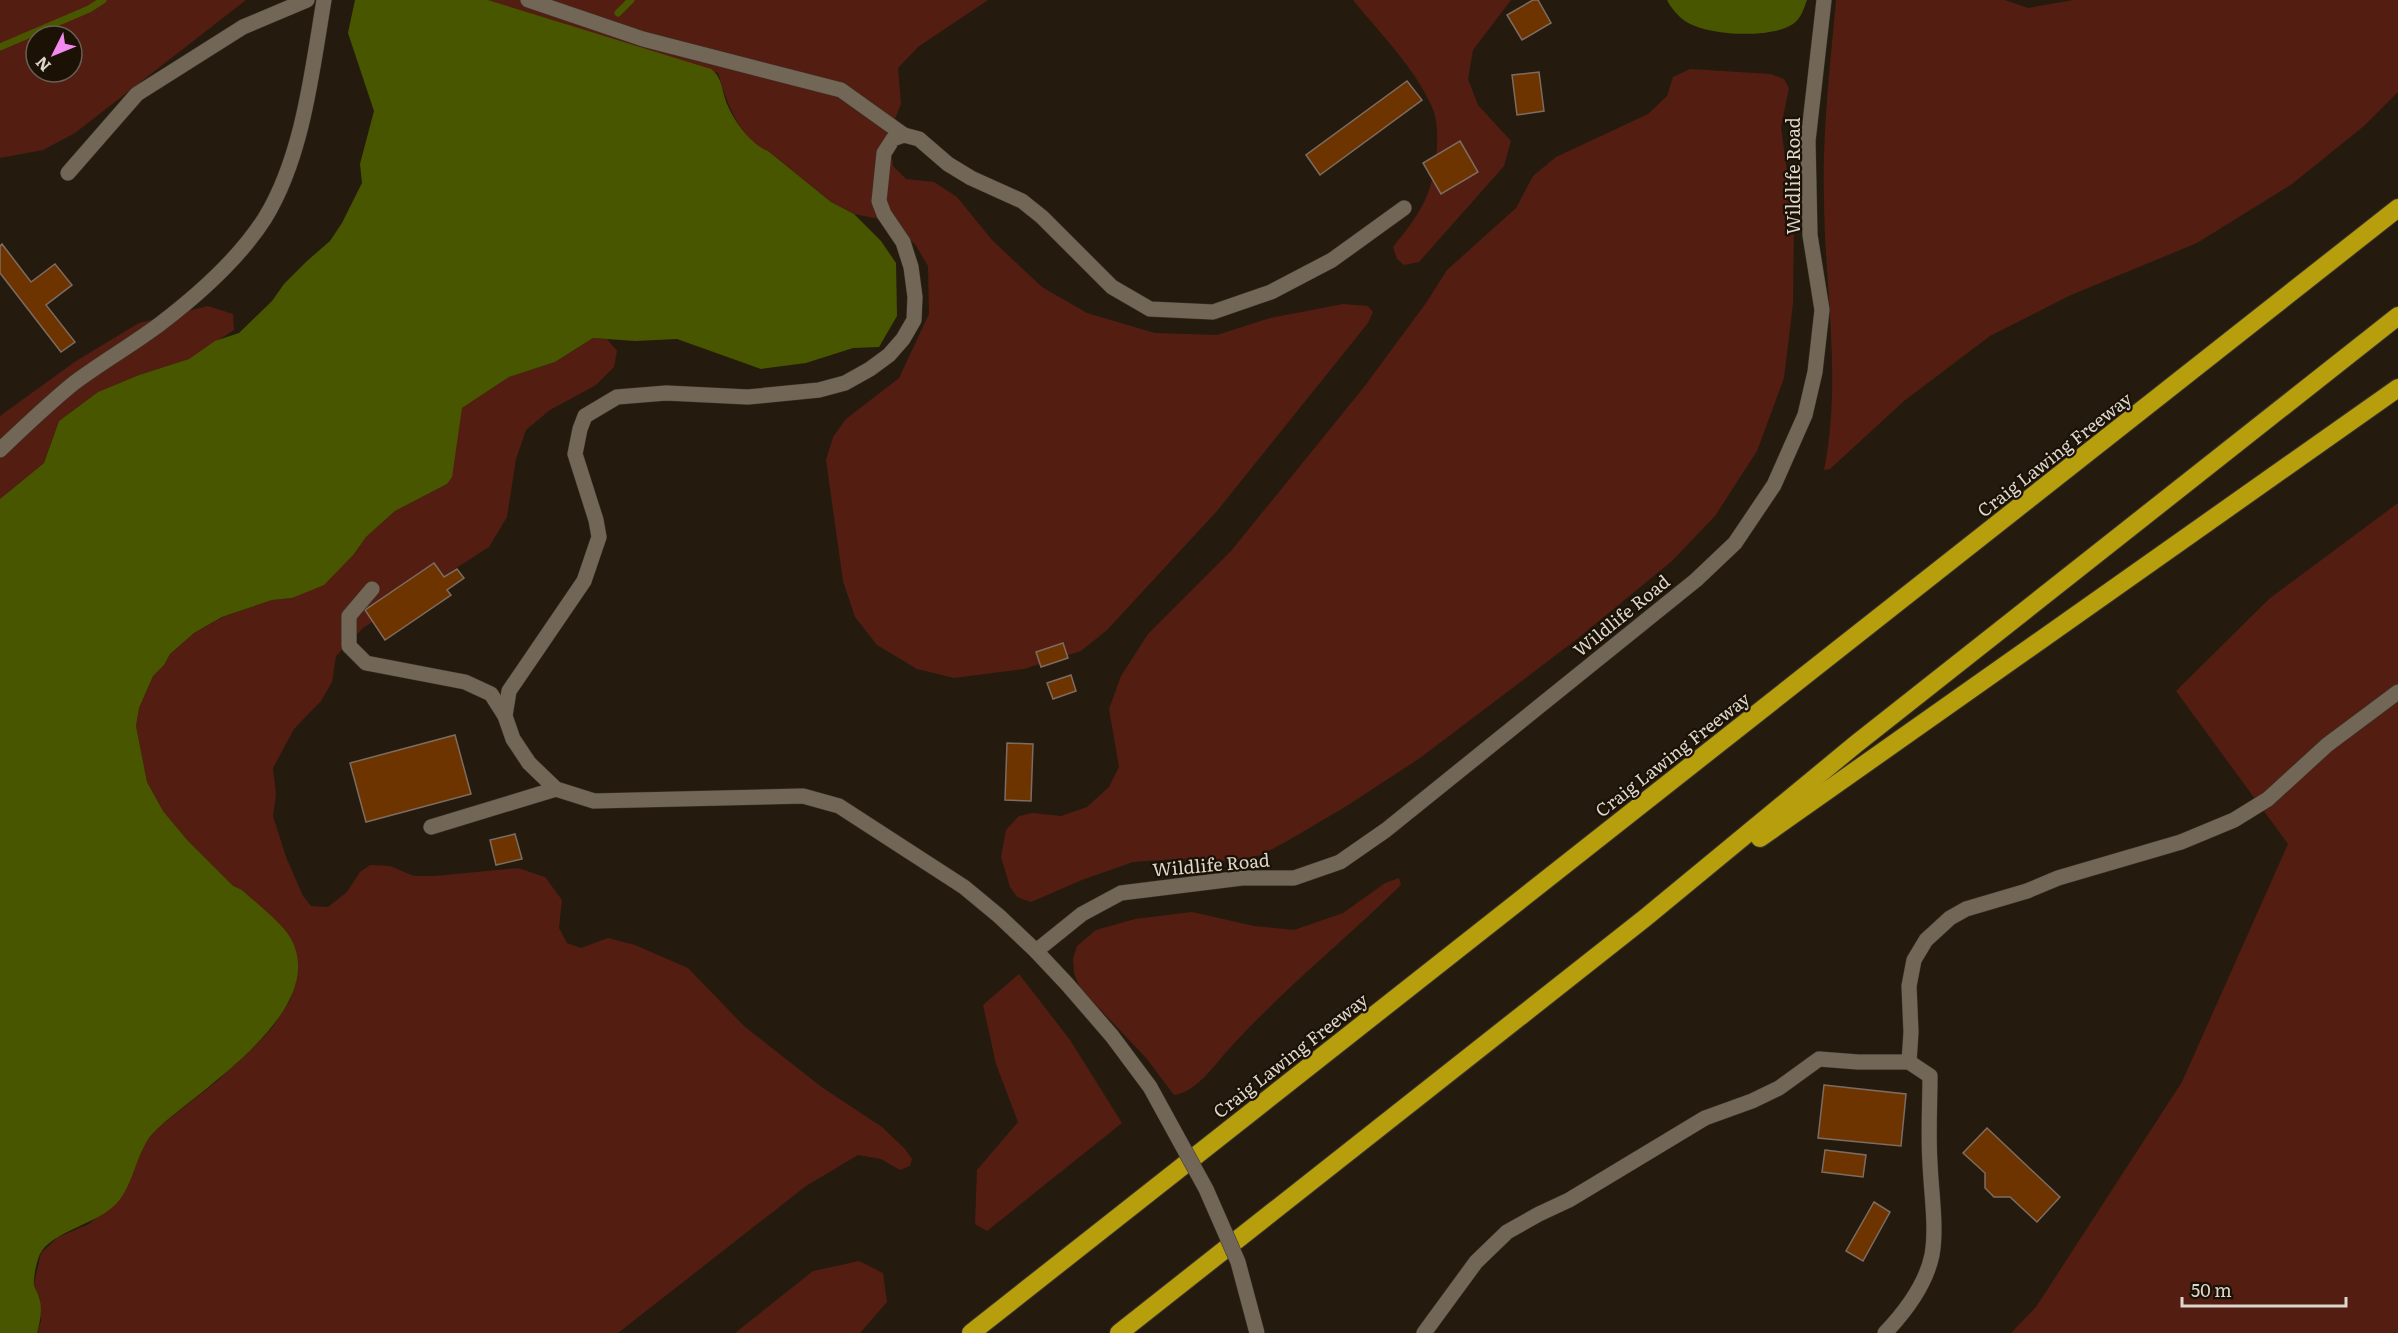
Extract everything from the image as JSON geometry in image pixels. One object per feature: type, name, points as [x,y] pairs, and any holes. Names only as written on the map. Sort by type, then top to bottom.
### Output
[{"type":"highway","name":"Craig Lawing Freeway","points":[[971,1333],[2398,208]]},
{"type":"highway","points":[[1119,1333],[1645,918],[1856,744],[2398,316]]},
{"type":"highway","points":[[1645,918],[2398,388]]},
{"type":"street","points":[[68,173],[137,94],[243,27],[307,0]]},
{"type":"street","points":[[0,450],[74,384],[160,324],[193,297],[246,244],[265,218],[280,188],[293,152],[310,82],[324,0]]},
{"type":"street","points":[[528,0],[643,39],[841,90],[904,135],[919,139],[948,164],[971,178],[1022,201],[1042,217],[1112,287],[1150,309],[1213,312],[1271,292],[1332,260],[1404,208]]},
{"type":"street","name":"Wildlife Road","points":[[1036,951],[1082,914],[1121,893],[1242,878],[1294,878],[1340,861],[1395,822],[1696,580],[1735,543],[1774,485],[1805,415],[1815,372],[1822,309],[1810,235],[1808,141],[1824,0]]},
{"type":"street","points":[[505,716],[509,691],[584,581],[599,537],[596,520],[575,454],[585,416],[617,397],[666,393],[748,397],[819,390],[845,382],[870,369],[889,355],[903,339],[914,320],[915,297],[911,267],[903,242],[884,214],[879,201],[884,153],[893,139],[904,135]]},
{"type":"street","points":[[372,589],[349,616],[349,646],[366,663],[465,682],[491,694],[505,716],[513,739],[529,763],[556,789],[594,801],[803,796],[839,806],[964,887],[1036,951],[1112,1036],[1150,1087],[1206,1189],[1238,1262],[1257,1333]]},
{"type":"street","points":[[1909,1062],[1911,1032],[1909,986],[1914,960],[1926,940],[1950,918],[1966,909],[2027,891],[2058,878],[2181,842],[2234,820],[2268,799],[2327,745],[2398,692]]},
{"type":"street","points":[[430,827],[556,789]]},
{"type":"street","points":[[1424,1333],[1448,1297],[1476,1262],[1507,1232],[1569,1200],[1705,1118],[1752,1101],[1779,1088],[1819,1059],[1909,1062],[1930,1076],[1932,1255],[1922,1283],[1900,1316],[1885,1333]]},
{"type":"shaded area","points":[[0,0],[246,0],[75,133],[43,150],[0,158]]},
{"type":"shaded area","points":[[355,0],[488,0],[711,69],[718,76],[731,113],[750,139],[831,202],[854,214],[881,241],[896,263],[897,316],[879,347],[853,348],[806,363],[761,369],[677,339],[635,341],[593,338],[555,362],[509,377],[462,408],[452,477],[447,484],[395,511],[366,537],[354,554],[324,585],[292,598],[272,600],[222,617],[194,633],[170,654],[164,665],[153,676],[139,708],[136,726],[147,782],[163,811],[188,841],[233,886],[242,890],[273,917],[288,934],[298,962],[294,990],[279,1017],[257,1044],[150,1137],[123,1196],[116,1204],[98,1217],[54,1240],[40,1254],[34,1278],[41,1306],[37,1333],[0,1333],[0,499],[44,463],[59,421],[98,392],[139,375],[189,359],[215,341],[239,333],[272,301],[284,284],[330,241],[342,223],[362,183],[360,164],[374,111],[348,33]]},
{"type":"shaded area","points":[[488,0],[988,0],[918,47],[898,68],[901,104],[889,134],[893,166],[906,179],[934,182],[957,197],[992,240],[1042,287],[1087,313],[1155,333],[1217,335],[1270,318],[1343,304],[1368,306],[1373,312],[1368,323],[1217,511],[1107,630],[1081,651],[1024,669],[954,678],[917,669],[877,645],[855,617],[843,581],[826,460],[833,437],[846,419],[899,378],[929,314],[928,266],[915,244],[879,219],[854,214],[831,202],[768,151],[758,146],[749,138],[735,118],[718,73]]},
{"type":"shaded area","points":[[1353,0],[1511,0],[1473,50],[1468,79],[1478,105],[1511,141],[1504,166],[1419,262],[1404,265],[1397,259],[1393,247],[1408,228],[1428,193],[1437,150],[1435,116],[1416,78]]},
{"type":"shaded area","points":[[1667,0],[1807,0],[1796,22],[1783,29],[1755,34],[1739,34],[1695,26],[1680,17]]},
{"type":"shaded area","points":[[1836,0],[2005,0],[2028,8],[2073,0],[2398,0],[2398,92],[2364,126],[2292,184],[2197,243],[2071,295],[1990,336],[1904,401],[1830,469],[1824,470],[1832,403],[1832,370],[1825,235],[1824,151]]},
{"type":"shaded area","points":[[1690,69],[1771,74],[1784,79],[1789,88],[1781,127],[1794,224],[1793,304],[1784,378],[1757,451],[1715,516],[1672,561],[1577,639],[1420,758],[1289,840],[1261,855],[1232,861],[1176,859],[1133,862],[1082,880],[1031,902],[1017,897],[1010,887],[1001,857],[1006,830],[1019,816],[1033,813],[1061,816],[1087,807],[1109,787],[1119,767],[1109,709],[1121,676],[1148,634],[1231,551],[1364,387],[1426,303],[1447,270],[1516,208],[1533,176],[1556,157],[1648,114],[1667,96],[1673,77]]},
{"type":"shaded area","points":[[208,306],[233,314],[234,330],[189,359],[139,375],[98,392],[59,421],[44,463],[0,499],[0,416],[76,361],[139,323]]},
{"type":"shaded area","points":[[593,338],[607,339],[617,351],[614,367],[596,385],[550,410],[526,430],[516,459],[507,517],[489,547],[363,628],[336,656],[332,682],[321,701],[294,729],[273,768],[276,795],[273,816],[286,857],[303,896],[311,906],[328,907],[347,892],[360,872],[370,865],[390,866],[414,876],[518,868],[545,877],[562,900],[559,928],[567,943],[581,948],[608,938],[635,945],[688,968],[745,1027],[823,1088],[882,1127],[905,1149],[912,1159],[910,1166],[900,1170],[881,1159],[858,1155],[806,1186],[618,1333],[37,1333],[41,1321],[40,1299],[34,1284],[41,1253],[58,1237],[89,1224],[126,1190],[143,1147],[155,1130],[217,1081],[257,1044],[272,1028],[290,1000],[296,983],[288,934],[242,890],[233,887],[188,841],[163,811],[147,782],[136,726],[139,708],[153,676],[164,665],[170,654],[194,633],[223,617],[272,600],[292,598],[354,554],[366,537],[395,511],[447,484],[462,408],[509,377],[555,362]]},
{"type":"shaded area","points":[[2398,503],[2398,1333],[2011,1333],[2036,1307],[2182,1082],[2288,844],[2176,691],[2269,599]]},
{"type":"shaded area","points":[[1399,878],[1401,885],[1270,1006],[1205,1077],[1182,1093],[1174,1095],[1147,1059],[1080,988],[1074,973],[1073,959],[1077,946],[1096,930],[1135,919],[1192,912],[1254,926],[1294,930],[1343,913],[1385,883]]},
{"type":"shaded area","points":[[1019,974],[1070,1040],[1122,1123],[987,1231],[975,1224],[977,1170],[1018,1122],[996,1064],[983,1005]]},
{"type":"shaded area","points":[[859,1261],[883,1273],[887,1302],[860,1333],[735,1333],[813,1271]]},
{"type":"building","points":[[1533,0],[1538,0],[1551,23],[1522,40],[1507,15]]},
{"type":"building","points":[[1539,72],[1544,111],[1517,115],[1512,75]]},
{"type":"building","points":[[1407,81],[1422,100],[1320,175],[1306,155]]},
{"type":"building","points":[[1460,141],[1478,172],[1441,194],[1423,163]]},
{"type":"building","points":[[2,244],[31,282],[55,264],[72,285],[46,305],[75,342],[61,352],[0,273],[0,246]]},
{"type":"building","points":[[434,563],[444,577],[457,569],[464,578],[447,590],[451,595],[385,640],[365,610]]},
{"type":"building","points":[[1063,643],[1068,658],[1041,667],[1036,652]]},
{"type":"building","points":[[1071,675],[1076,691],[1053,699],[1047,683]]},
{"type":"building","points":[[455,735],[471,794],[366,822],[350,763]]},
{"type":"building","points":[[1007,743],[1033,744],[1031,801],[1005,800]]},
{"type":"building","points":[[515,834],[522,859],[496,865],[490,840]]},
{"type":"building","points":[[1824,1085],[1906,1094],[1901,1146],[1818,1138]]},
{"type":"building","points":[[1987,1128],[2060,1197],[2037,1222],[2010,1197],[1994,1197],[1985,1188],[1985,1173],[1963,1153]]},
{"type":"building","points":[[1825,1150],[1866,1155],[1863,1177],[1822,1172]]},
{"type":"building","points":[[1874,1202],[1890,1212],[1863,1261],[1846,1251]]},
{"type":"waterway","points":[[0,47],[89,9],[103,0]]},
{"type":"waterway","points":[[618,13],[631,0]]}]
